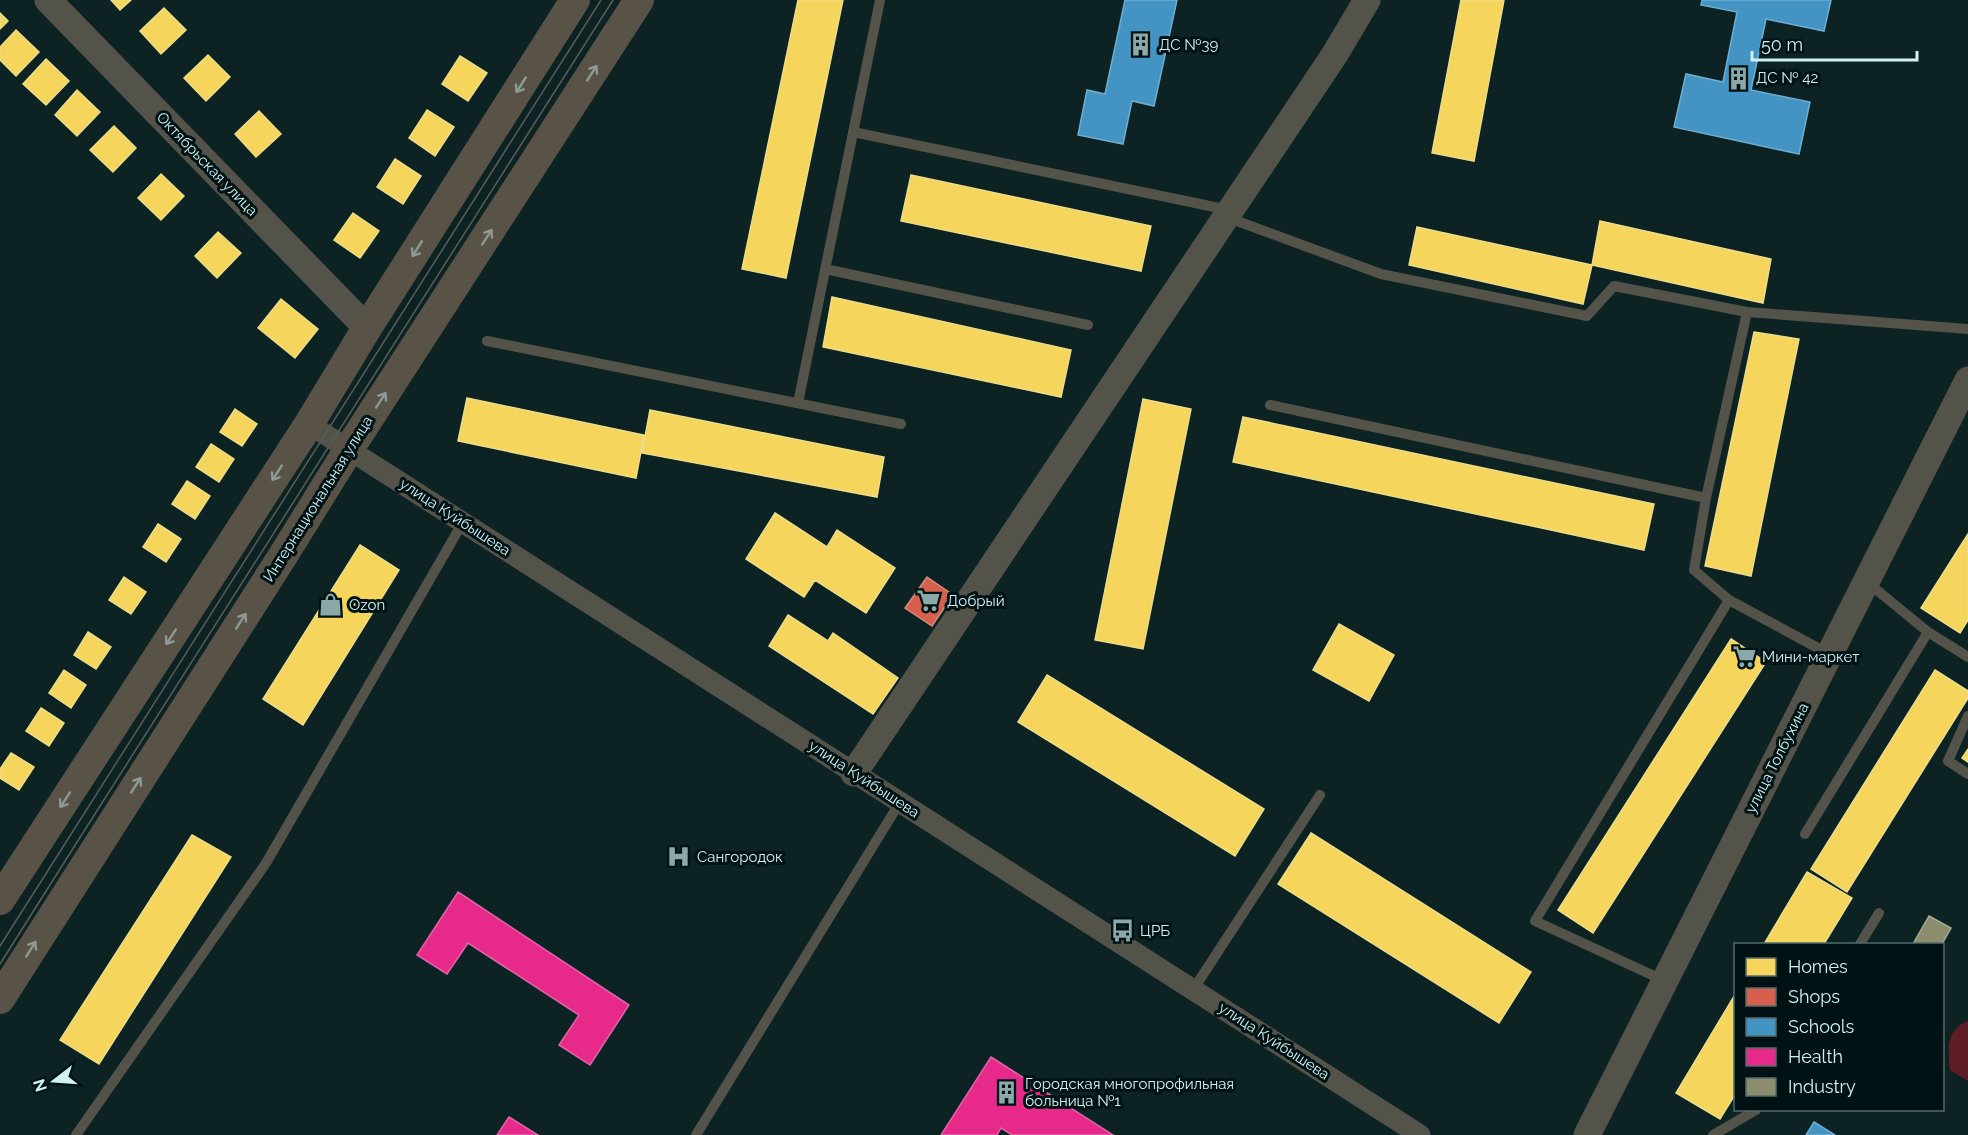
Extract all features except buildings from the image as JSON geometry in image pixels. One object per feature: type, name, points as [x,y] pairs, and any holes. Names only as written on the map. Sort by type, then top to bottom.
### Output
[{"type":"main road","points":[[0,900],[309,424],[367,328],[575,0]]},
{"type":"main road","name":"Интернациональная улица","points":[[0,999],[349,449],[639,0]]},
{"type":"street","name":"Октябрьская улица","points":[[48,0],[367,328]]},
{"type":"street","points":[[854,773],[1335,54],[1367,0]]},
{"type":"street","name":"улица Толбухина","points":[[1587,1135],[1968,380]]},
{"type":"street","name":"улица Куйбышева","points":[[309,424],[1420,1135]]},
{"type":"lane","points":[[798,403],[880,0]]},
{"type":"lane","points":[[853,132],[1228,214],[1381,274],[1587,316],[1614,286],[1747,312],[1968,329]]},
{"type":"lane","points":[[825,268],[1088,325]]},
{"type":"lane","points":[[1747,312],[1706,498],[1694,570],[1729,600],[1830,654]]},
{"type":"lane","points":[[487,341],[901,424]]},
{"type":"lane","points":[[1270,405],[1706,498]]},
{"type":"lane","points":[[76,1135],[266,863],[463,522]]},
{"type":"lane","points":[[1866,582],[1928,632],[1967,654]]},
{"type":"lane","points":[[1665,981],[1535,921],[1729,600]]},
{"type":"lane","points":[[1805,834],[1928,632]]},
{"type":"lane","points":[[1968,716],[1948,761],[1968,774]]},
{"type":"lane","points":[[1193,990],[1320,795]]},
{"type":"lane","points":[[696,1135],[900,802]]},
{"type":"lane","points":[[1861,943],[1879,913]]},
{"type":"lane","points":[[1713,1135],[1754,1111]]},
{"type":"shaded area","points":[[1968,1021],[1968,1081],[1950,1070],[1949,1055],[1952,1035]]},
{"type":"tram line","points":[[0,946],[601,0]]},
{"type":"tram line","points":[[0,964],[613,0]]},
{"type":"place","name":"ДС №39","points":[[1141,45]]},
{"type":"place","name":"ДС № 42","points":[[1738,78]]},
{"type":"place","name":"Добрый","points":[[929,601]]},
{"type":"place","name":"Ozon","points":[[331,605]]},
{"type":"place","name":"Мини-маркет","points":[[1744,657]]},
{"type":"place","name":"Сангородок","points":[[679,857]]},
{"type":"place","name":"ЦРБ","points":[[1122,931]]},
{"type":"place","name":"Городская многопрофильная больница №1","points":[[1007,1093]]}]
